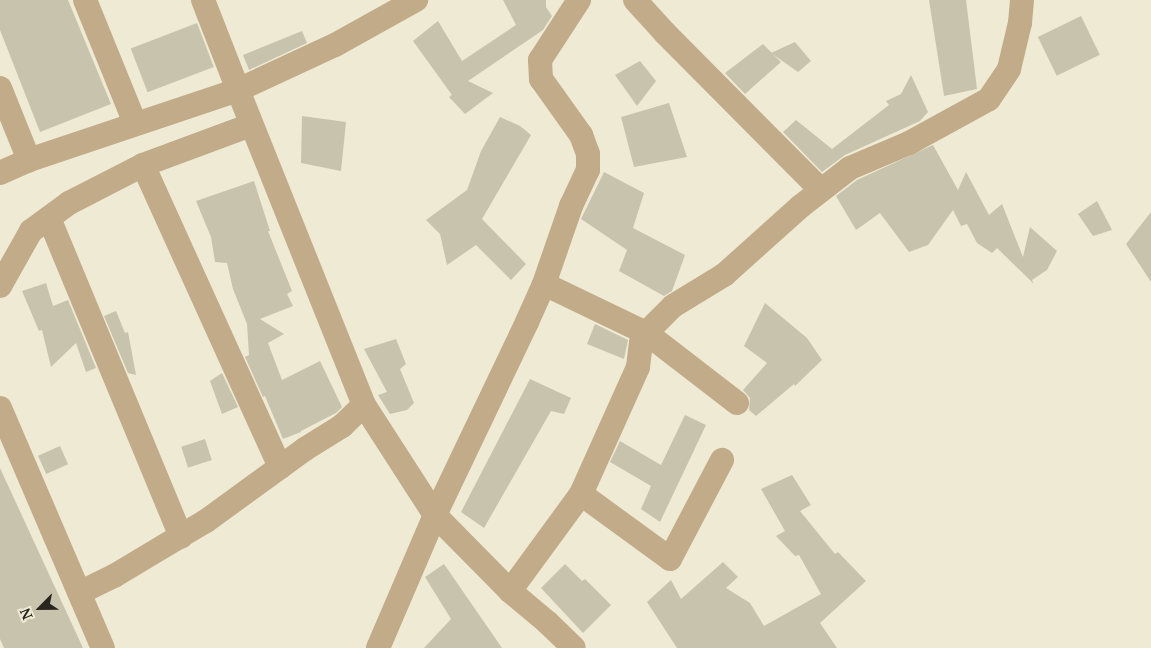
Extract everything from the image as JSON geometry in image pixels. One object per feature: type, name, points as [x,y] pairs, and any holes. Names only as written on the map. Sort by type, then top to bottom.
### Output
[{"type":"street","points":[[85,0],[135,123]]},
{"type":"street","points":[[203,0],[251,125],[364,405],[435,515],[510,591],[548,622],[574,648]]},
{"type":"street","points":[[0,173],[28,160],[238,90],[335,45],[416,0]]},
{"type":"street","points":[[385,644],[435,515],[544,284],[571,206],[588,170],[588,154],[581,135],[541,79],[540,60],[579,0]]},
{"type":"street","points":[[635,0],[665,33],[821,190]]},
{"type":"street","points":[[510,591],[581,494],[638,367],[641,343],[646,333],[673,306],[724,275],[821,190],[850,168],[909,143],[989,99],[1008,69],[1020,23],[1022,0]]},
{"type":"street","points":[[0,88],[28,160]]},
{"type":"street","points":[[0,286],[30,231],[69,203],[144,165],[251,125]]},
{"type":"street","points":[[144,165],[280,467]]},
{"type":"street","points":[[50,218],[181,537]]},
{"type":"street","points":[[544,284],[646,333],[738,403]]},
{"type":"street","points":[[81,592],[114,576],[181,537],[342,426],[364,405]]},
{"type":"street","points":[[0,408],[81,592],[103,648]]},
{"type":"street","points":[[581,494],[670,558],[722,460]]},
{"type":"building","points":[[0,0],[68,0],[111,104],[40,132],[0,30]]},
{"type":"building","points":[[503,0],[546,0],[546,7],[552,16],[543,30],[468,81],[493,93],[465,114],[449,97],[452,95],[413,41],[438,21],[462,61],[516,25]]},
{"type":"building","points":[[929,0],[966,0],[977,89],[944,96]]},
{"type":"building","points":[[1081,16],[1100,55],[1057,76],[1038,37]]},
{"type":"building","points":[[197,23],[214,67],[148,92],[131,48]]},
{"type":"building","points":[[302,31],[307,43],[249,70],[243,55]]},
{"type":"building","points":[[795,42],[811,61],[798,72],[771,53]]},
{"type":"building","points":[[763,44],[781,62],[745,94],[725,73]]},
{"type":"building","points":[[640,61],[656,81],[637,106],[615,75]]},
{"type":"building","points":[[911,75],[928,112],[920,121],[845,155],[822,172],[783,132],[796,120],[832,149],[889,105],[886,101],[901,94]]},
{"type":"building","points":[[669,103],[687,157],[634,167],[621,117]]},
{"type":"building","points":[[302,116],[346,122],[341,171],[301,163]]},
{"type":"building","points":[[500,117],[520,126],[531,135],[482,219],[526,264],[511,280],[476,245],[447,265],[440,234],[426,220],[467,190],[481,151]]},
{"type":"building","points":[[933,145],[958,190],[966,172],[989,215],[1002,204],[1023,257],[1030,227],[1057,251],[1047,270],[1032,280],[1034,284],[997,248],[992,253],[977,243],[967,224],[961,226],[953,210],[928,245],[909,252],[880,213],[856,230],[836,196],[857,180]]},
{"type":"building","points":[[604,172],[644,193],[633,228],[685,255],[672,291],[664,296],[619,271],[627,250],[581,219]]},
{"type":"building","points":[[254,181],[270,231],[268,231],[292,291],[287,294],[293,306],[260,319],[284,334],[268,343],[282,380],[320,361],[342,407],[336,413],[301,432],[283,439],[265,396],[263,397],[245,357],[249,355],[247,324],[233,289],[227,263],[215,262],[211,237],[196,201]]},
{"type":"building","points":[[1097,201],[1112,230],[1093,236],[1078,214]]},
{"type":"building","points":[[1151,212],[1151,282],[1126,244]]},
{"type":"building","points":[[46,283],[53,306],[68,300],[96,368],[86,372],[76,343],[51,367],[42,330],[39,331],[22,291]]},
{"type":"building","points":[[765,303],[807,338],[822,360],[795,386],[794,384],[756,416],[749,410],[750,398],[743,390],[767,363],[744,346]]},
{"type":"building","points":[[116,311],[125,333],[128,332],[136,375],[128,373],[104,316]]},
{"type":"building","points":[[595,324],[628,340],[624,359],[587,344]]},
{"type":"building","points":[[396,339],[406,364],[400,369],[414,403],[407,410],[390,414],[378,395],[387,392],[364,349]]},
{"type":"building","points":[[222,373],[238,407],[222,414],[210,381]]},
{"type":"building","points":[[530,379],[571,398],[564,414],[551,411],[484,528],[461,512]]},
{"type":"building","points":[[685,415],[706,425],[660,522],[641,509],[651,486],[610,462],[620,441],[661,465]]},
{"type":"building","points":[[205,439],[212,460],[188,468],[181,447]]},
{"type":"building","points":[[60,446],[68,464],[46,474],[38,456]]},
{"type":"building","points":[[0,468],[83,648],[4,648],[0,639]]},
{"type":"building","points":[[792,475],[811,505],[800,511],[835,554],[838,552],[866,581],[820,623],[837,648],[677,648],[647,602],[671,580],[681,599],[723,562],[738,577],[726,588],[750,603],[764,626],[821,594],[799,555],[795,556],[776,536],[785,531],[761,489]]},
{"type":"building","points":[[444,564],[502,648],[424,648],[451,619],[425,577]]},
{"type":"building","points":[[565,564],[582,581],[585,579],[611,605],[583,633],[541,588]]}]
